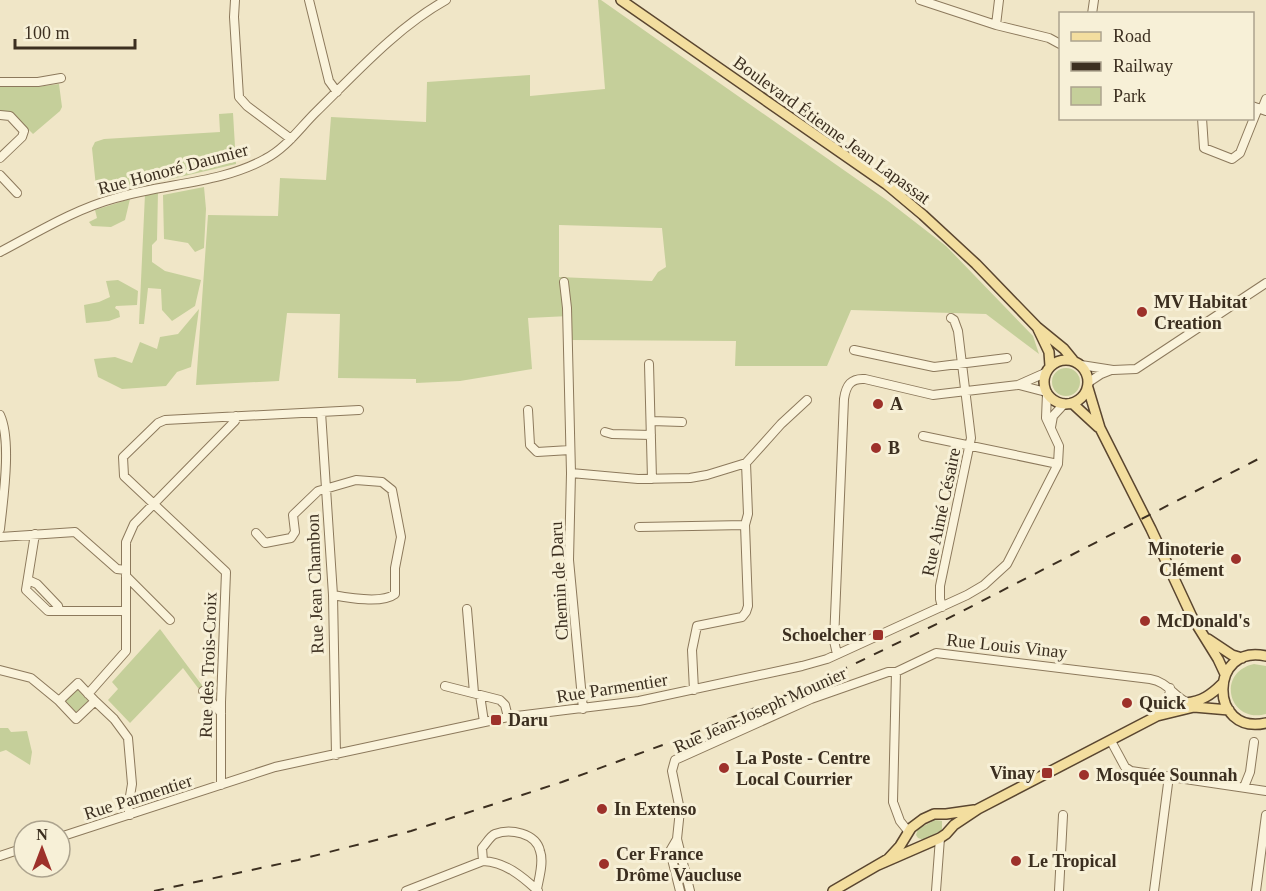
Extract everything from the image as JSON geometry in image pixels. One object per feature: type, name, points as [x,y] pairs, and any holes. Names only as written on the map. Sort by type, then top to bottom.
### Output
[{"type":"main road","name":"Boulevard Étienne Jean Lapassat","points":[[621,0],[886,184],[976,264],[1037,327],[1077,363]]},
{"type":"main road","name":"Boulevard Étienne Jean Lapassat","points":[[1037,327],[1048,347],[1048,370]]},
{"type":"main road","points":[[1100,428],[1068,404],[1058,402],[1047,393],[1044,383],[1048,370],[1061,360],[1077,363],[1085,370],[1100,428],[1224,679],[1223,698],[1229,710],[1234,716],[1249,724],[1264,725]]},
{"type":"main road","points":[[1068,404],[1079,400],[1088,385]]},
{"type":"main road","points":[[1204,636],[1232,655],[1242,658]]},
{"type":"main road","points":[[1095,746],[1101,740],[1163,707],[1202,700],[1209,696],[1224,679],[1229,668],[1242,658],[1265,655]]},
{"type":"main road","points":[[833,891],[878,866],[946,834],[952,826],[978,809],[1095,746],[1111,741],[1166,712],[1194,707],[1229,710]]},
{"type":"main road","points":[[878,866],[894,853],[914,824],[934,814],[978,809]]},
{"type":"main road","points":[[946,814],[950,817],[952,826]]},
{"type":"main road","points":[[907,834],[909,842],[922,845]]},
{"type":"street","points":[[235,0],[239,97],[247,106],[291,139]]},
{"type":"street","points":[[309,0],[329,81],[337,92]]},
{"type":"street","name":"Rue Honoré Daumier","points":[[0,252],[92,205],[149,189],[205,180],[264,160],[279,151],[337,92],[431,4],[446,0]]},
{"type":"street","points":[[920,0],[996,25],[1049,38],[1059,43]]},
{"type":"street","points":[[996,25],[999,0]]},
{"type":"street","points":[[0,82],[38,82],[61,78]]},
{"type":"street","points":[[1202,120],[1204,148],[1232,159],[1240,153],[1266,99]]},
{"type":"street","points":[[0,115],[10,116],[24,131],[22,136],[0,158]]},
{"type":"street","points":[[0,175],[17,193]]},
{"type":"street","name":"Chemin de Daru","points":[[564,282],[567,308],[571,473],[569,560],[583,709]]},
{"type":"street","points":[[1077,363],[1113,370],[1137,369],[1266,283]]},
{"type":"street","name":"Rue Aimé Césaire","points":[[942,607],[940,586],[971,438],[958,331],[951,318]]},
{"type":"street","points":[[854,350],[934,367],[1007,358]]},
{"type":"street","points":[[649,364],[652,479]]},
{"type":"street","points":[[837,654],[834,641],[844,399],[847,386],[859,379],[933,395],[1017,385],[1048,370]]},
{"type":"street","points":[[1088,385],[1101,374],[1113,370]]},
{"type":"street","points":[[923,436],[1059,464],[1059,446],[1046,418],[1047,393],[1017,385]]},
{"type":"street","points":[[571,473],[652,479],[690,478],[746,463],[781,424],[807,400]]},
{"type":"street","points":[[1051,428],[1053,416],[1068,404]]},
{"type":"street","points":[[88,694],[126,651],[126,542],[129,533],[153,504],[235,421],[236,416],[359,410]]},
{"type":"street","points":[[528,410],[530,445],[537,452],[570,450]]},
{"type":"street","name":"Rue Jean Chambon","points":[[321,412],[333,595],[336,755]]},
{"type":"street","points":[[0,415],[3,422],[5,452],[4,496],[0,529]]},
{"type":"street","name":"Rue des Trois-Croix","points":[[221,785],[220,713],[226,572],[124,476],[123,457],[158,423],[165,420],[236,416]]},
{"type":"street","points":[[652,421],[682,422]]},
{"type":"street","points":[[605,432],[651,435]]},
{"type":"street","points":[[694,690],[692,650],[697,626],[742,617],[748,606],[745,525],[748,514],[746,463]]},
{"type":"street","name":"Rue Parmentier","points":[[72,833],[274,767],[508,717],[583,709],[694,690],[809,665],[942,607],[984,585],[997,575],[1006,564],[1059,464]]},
{"type":"street","points":[[256,533],[265,543],[294,536],[293,515],[318,491],[356,480],[382,482],[392,490],[400,537],[395,568],[395,594],[388,599],[349,598],[333,595]]},
{"type":"street","points":[[639,527],[745,525]]},
{"type":"street","points":[[0,537],[75,532],[117,569],[126,573],[170,620]]},
{"type":"street","points":[[35,534],[26,590],[48,611],[126,611]]},
{"type":"street","points":[[466,609],[477,694],[484,722]]},
{"type":"street","name":"Rue Louis Vinay","points":[[896,672],[936,652],[1163,681],[1180,699],[1188,703]]},
{"type":"street","points":[[0,670],[31,678],[76,719],[95,701]]},
{"type":"street","name":"Rue Jean-Joseph Mounier","points":[[690,891],[677,839],[680,810],[672,771],[675,760],[820,696],[888,672],[896,672]]},
{"type":"street","points":[[896,672],[893,802],[907,834]]},
{"type":"street","points":[[58,701],[78,683],[114,719],[128,738],[132,784],[128,808],[130,815]]},
{"type":"street","points":[[445,686],[500,700],[505,705],[508,717]]},
{"type":"street","points":[[1163,707],[1169,697],[1170,688]]},
{"type":"street","points":[[203,691],[220,713]]},
{"type":"street","points":[[1111,741],[1125,767],[1131,771],[1266,791]]},
{"type":"street","points":[[1244,787],[1250,772],[1254,742]]},
{"type":"street","points":[[1154,891],[1169,776]]},
{"type":"street","points":[[1059,891],[1063,815]]},
{"type":"street","points":[[1256,891],[1266,815]]},
{"type":"street","points":[[483,861],[482,848],[494,834],[514,831],[529,836],[540,850],[537,890]]},
{"type":"street","points":[[936,891],[940,837]]},
{"type":"street","name":"Rue Jean-Joseph Mounier","points":[[677,839],[670,851],[680,891]]},
{"type":"street","points":[[922,845],[936,851],[938,857]]},
{"type":"street","points":[[406,891],[420,888],[483,861],[493,862],[515,872],[537,890]]},
{"type":"green space","points":[[598,0],[888,201],[946,246],[1033,336],[1039,354],[986,314],[851,310],[827,366],[735,366],[736,341],[570,340],[569,316],[528,318],[532,369],[460,381],[416,383],[416,379],[338,378],[340,314],[287,313],[279,381],[196,385],[208,215],[278,216],[280,178],[326,180],[331,117],[426,122],[427,82],[530,75],[530,96],[605,89]],"holes":[[[559,225],[662,228],[666,267],[658,272],[652,281],[559,277]]]},
{"type":"green space","points":[[59,84],[62,107],[60,111],[33,134],[12,113],[0,112],[0,86],[36,87]]},
{"type":"green space","points":[[233,113],[236,164],[106,193],[96,187],[92,148],[95,142],[104,139],[220,132],[219,114]]},
{"type":"green space","points":[[204,187],[206,209],[204,248],[195,252],[188,243],[164,239],[163,195]]},
{"type":"green space","points":[[158,191],[157,240],[152,245],[152,262],[165,271],[201,280],[195,306],[172,321],[162,310],[161,289],[148,288],[144,324],[139,324],[145,194]]},
{"type":"green space","points":[[130,199],[125,220],[111,227],[92,226],[89,222],[97,218],[95,210]]},
{"type":"green space","points":[[118,280],[138,291],[137,305],[116,306],[120,317],[109,321],[86,323],[84,305],[110,297],[106,281]]},
{"type":"green space","points":[[199,309],[191,367],[177,372],[166,386],[122,389],[98,377],[94,359],[115,357],[132,363],[140,342],[157,349],[160,337],[178,334]]},
{"type":"green space","points":[[1066,368],[1076,372],[1080,382],[1076,392],[1066,396],[1056,392],[1052,382],[1056,372]]},
{"type":"green space","points":[[160,629],[204,688],[198,688],[183,668],[130,723],[108,700],[118,689],[112,682]]},
{"type":"green space","points":[[1254,664],[1266,666],[1266,714],[1253,715],[1243,712],[1235,705],[1232,696],[1231,686],[1234,677],[1242,669]]},
{"type":"green space","points":[[76,688],[88,701],[76,712],[64,699]]},
{"type":"green space","points":[[0,728],[8,728],[11,732],[27,731],[32,752],[30,765],[6,750],[0,752]]},
{"type":"green space","points":[[935,820],[942,821],[942,830],[924,840],[918,838],[916,835],[918,829]]},
{"type":"railway","points":[[154,891],[298,860],[411,831],[562,782],[687,736],[813,684],[943,621],[1266,455]]},
{"type":"place","name":"MV Habitat Creation","points":[[1142,312]]},
{"type":"place","name":"A","points":[[878,404]]},
{"type":"place","name":"B","points":[[876,448]]},
{"type":"place","name":"Minoterie Clément","points":[[1236,559]]},
{"type":"place","name":"McDonald's","points":[[1145,621]]},
{"type":"place","name":"Schoelcher","points":[[878,635]]},
{"type":"place","name":"Quick","points":[[1127,703]]},
{"type":"place","name":"Daru","points":[[496,720]]},
{"type":"place","name":"La Poste - Centre Local Courrier","points":[[724,768]]},
{"type":"place","name":"Vinay","points":[[1047,773]]},
{"type":"place","name":"Mosquée Sounnah","points":[[1084,775]]},
{"type":"place","name":"In Extenso","points":[[602,809]]},
{"type":"place","name":"Le Tropical","points":[[1016,861]]},
{"type":"place","name":"Cer France Drôme Vaucluse","points":[[604,864]]}]
